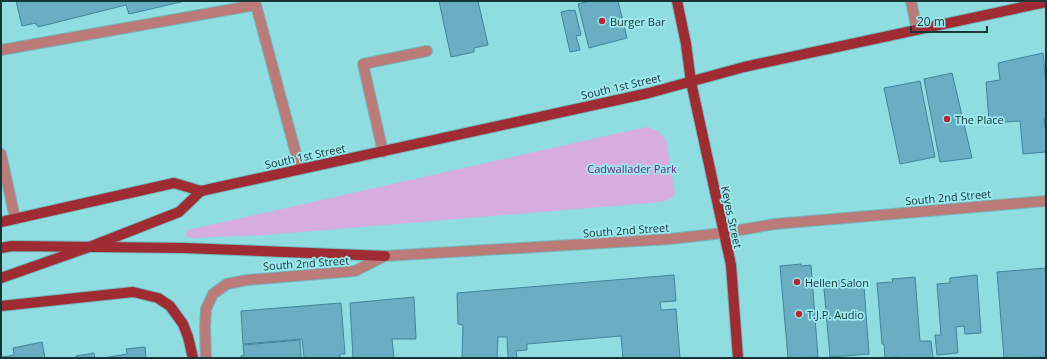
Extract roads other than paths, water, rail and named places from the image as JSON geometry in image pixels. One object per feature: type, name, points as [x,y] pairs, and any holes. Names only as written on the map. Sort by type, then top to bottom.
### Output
[{"type":"main road","name":"Keyes Street","points":[[677,1],[686,44],[691,82],[730,265],[738,358]]},
{"type":"main road","name":"South 1st Street","points":[[1,222],[174,183],[201,191],[649,93],[744,67],[1046,2]]},
{"type":"main road","points":[[1,278],[92,246],[179,212],[201,191]]},
{"type":"main road","points":[[1,248],[12,246],[92,246],[385,256]]},
{"type":"main road","points":[[1,306],[132,292],[158,298],[170,306],[182,324],[188,337],[193,358]]},
{"type":"street","points":[[911,1],[917,30]]},
{"type":"street","points":[[1,50],[256,5],[300,169]]},
{"type":"street","points":[[383,152],[363,64],[427,51]]},
{"type":"street","points":[[1,154],[15,218]]},
{"type":"street","name":"South 2nd Street","points":[[206,358],[206,309],[214,294],[227,284],[247,280],[355,271],[385,256],[670,239],[723,233],[775,224],[1046,201]]},
{"type":"place","name":"Burger Bar","points":[[602,21]]},
{"type":"place","name":"The Place","points":[[947,119]]},
{"type":"place","name":"Hellen Salon","points":[[797,282]]},
{"type":"place","name":"T.J.P. Audio","points":[[799,314]]},
{"type":"park label","name":"Cadwallader Park","points":[[632,168]]}]
